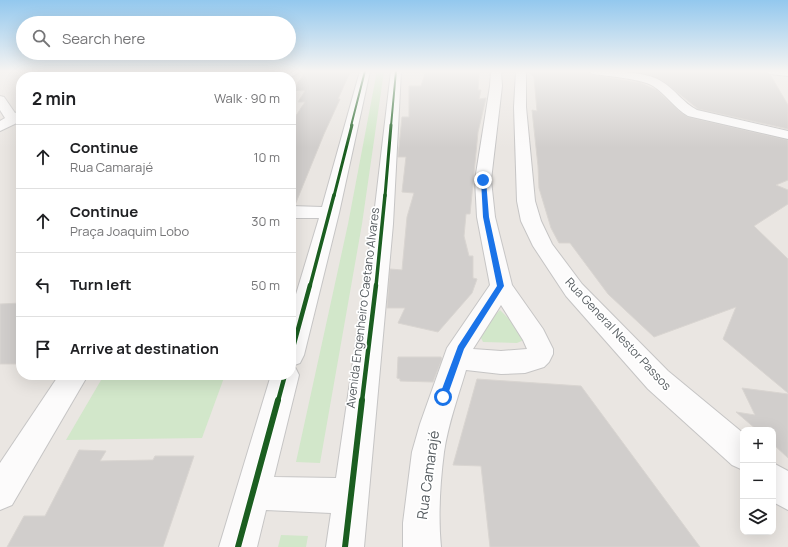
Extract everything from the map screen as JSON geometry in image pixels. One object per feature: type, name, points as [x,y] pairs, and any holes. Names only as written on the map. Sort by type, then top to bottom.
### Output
[{"type":"street","points":[[296,336],[330,213],[359,97]]},
{"type":"street","name":"Avenida Engenheiro Caetano Alvares","points":[[345,547],[383,224],[394,97]]},
{"type":"street","points":[[456,357],[478,361],[525,363],[534,360],[540,354],[540,349],[534,336],[500,286],[486,217],[483,180],[495,97]]},
{"type":"street","name":"Rua General Nestor Passos","points":[[520,97],[526,201],[531,221],[543,246],[574,290],[658,380],[740,451]]},
{"type":"street","points":[[672,97],[683,108],[694,113],[788,135]]},
{"type":"street","points":[[0,100],[16,116]]},
{"type":"street","points":[[0,128],[16,118]]},
{"type":"street","points":[[296,212],[330,213]]},
{"type":"street","name":"Rua Camarajé","points":[[422,547],[421,523],[428,452],[435,424],[456,357],[469,334],[491,303],[500,286]]},
{"type":"street","points":[[0,493],[71,380]]},
{"type":"street","points":[[238,547],[284,380]]},
{"type":"street","points":[[776,483],[788,493]]},
{"type":"street","points":[[253,493],[351,496]]},
{"type":"green space","points":[[372,97],[380,97],[362,224],[320,463],[296,462],[348,224]]},
{"type":"green space","points":[[500,310],[524,334],[524,340],[517,343],[483,342],[478,332]]},
{"type":"green space","points":[[101,380],[223,380],[202,438],[66,440]]},
{"type":"green space","points":[[281,535],[308,536],[306,547],[278,547]]},
{"type":"building","points":[[301,97],[339,97],[338,99],[340,99],[296,203],[296,116],[305,102],[298,102]]},
{"type":"building","points":[[409,97],[480,97],[479,99],[486,98],[478,132],[470,214],[466,214],[464,236],[469,256],[473,256],[473,278],[477,279],[472,293],[438,332],[398,323],[405,308],[387,308],[390,269],[402,270],[407,217],[414,193],[402,192],[406,157],[398,157],[402,117],[409,117]]},
{"type":"building","points":[[536,97],[664,97],[688,117],[788,140],[788,180],[776,185],[788,190],[788,204],[754,226],[788,259],[788,393],[723,339],[736,307],[654,337],[608,294],[570,243],[559,243],[551,228],[539,188],[532,110],[537,111]]},
{"type":"building","points":[[683,97],[783,97],[788,105],[788,129],[698,109]]},
{"type":"building","points":[[16,303],[16,364],[0,364],[0,304]]},
{"type":"building","points":[[398,357],[441,357],[442,359],[433,382],[400,381],[400,379],[397,378]]},
{"type":"building","points":[[477,379],[581,386],[700,547],[490,547],[481,466],[453,465]]},
{"type":"building","points":[[742,388],[788,394],[788,458],[776,447],[776,427],[754,427],[736,412],[755,415]]},
{"type":"building","points":[[79,450],[106,451],[100,461],[153,460],[155,456],[194,456],[163,547],[7,547],[24,516],[45,516]]},
{"type":"cycle path","points":[[296,337],[330,213],[359,97]]},
{"type":"cycle path","points":[[345,547],[383,224],[394,97]]},
{"type":"cycle path","points":[[238,547],[284,380]]},
{"type":"route","points":[[443,397],[460,348],[496,296],[500,286],[486,217],[483,180]]}]
